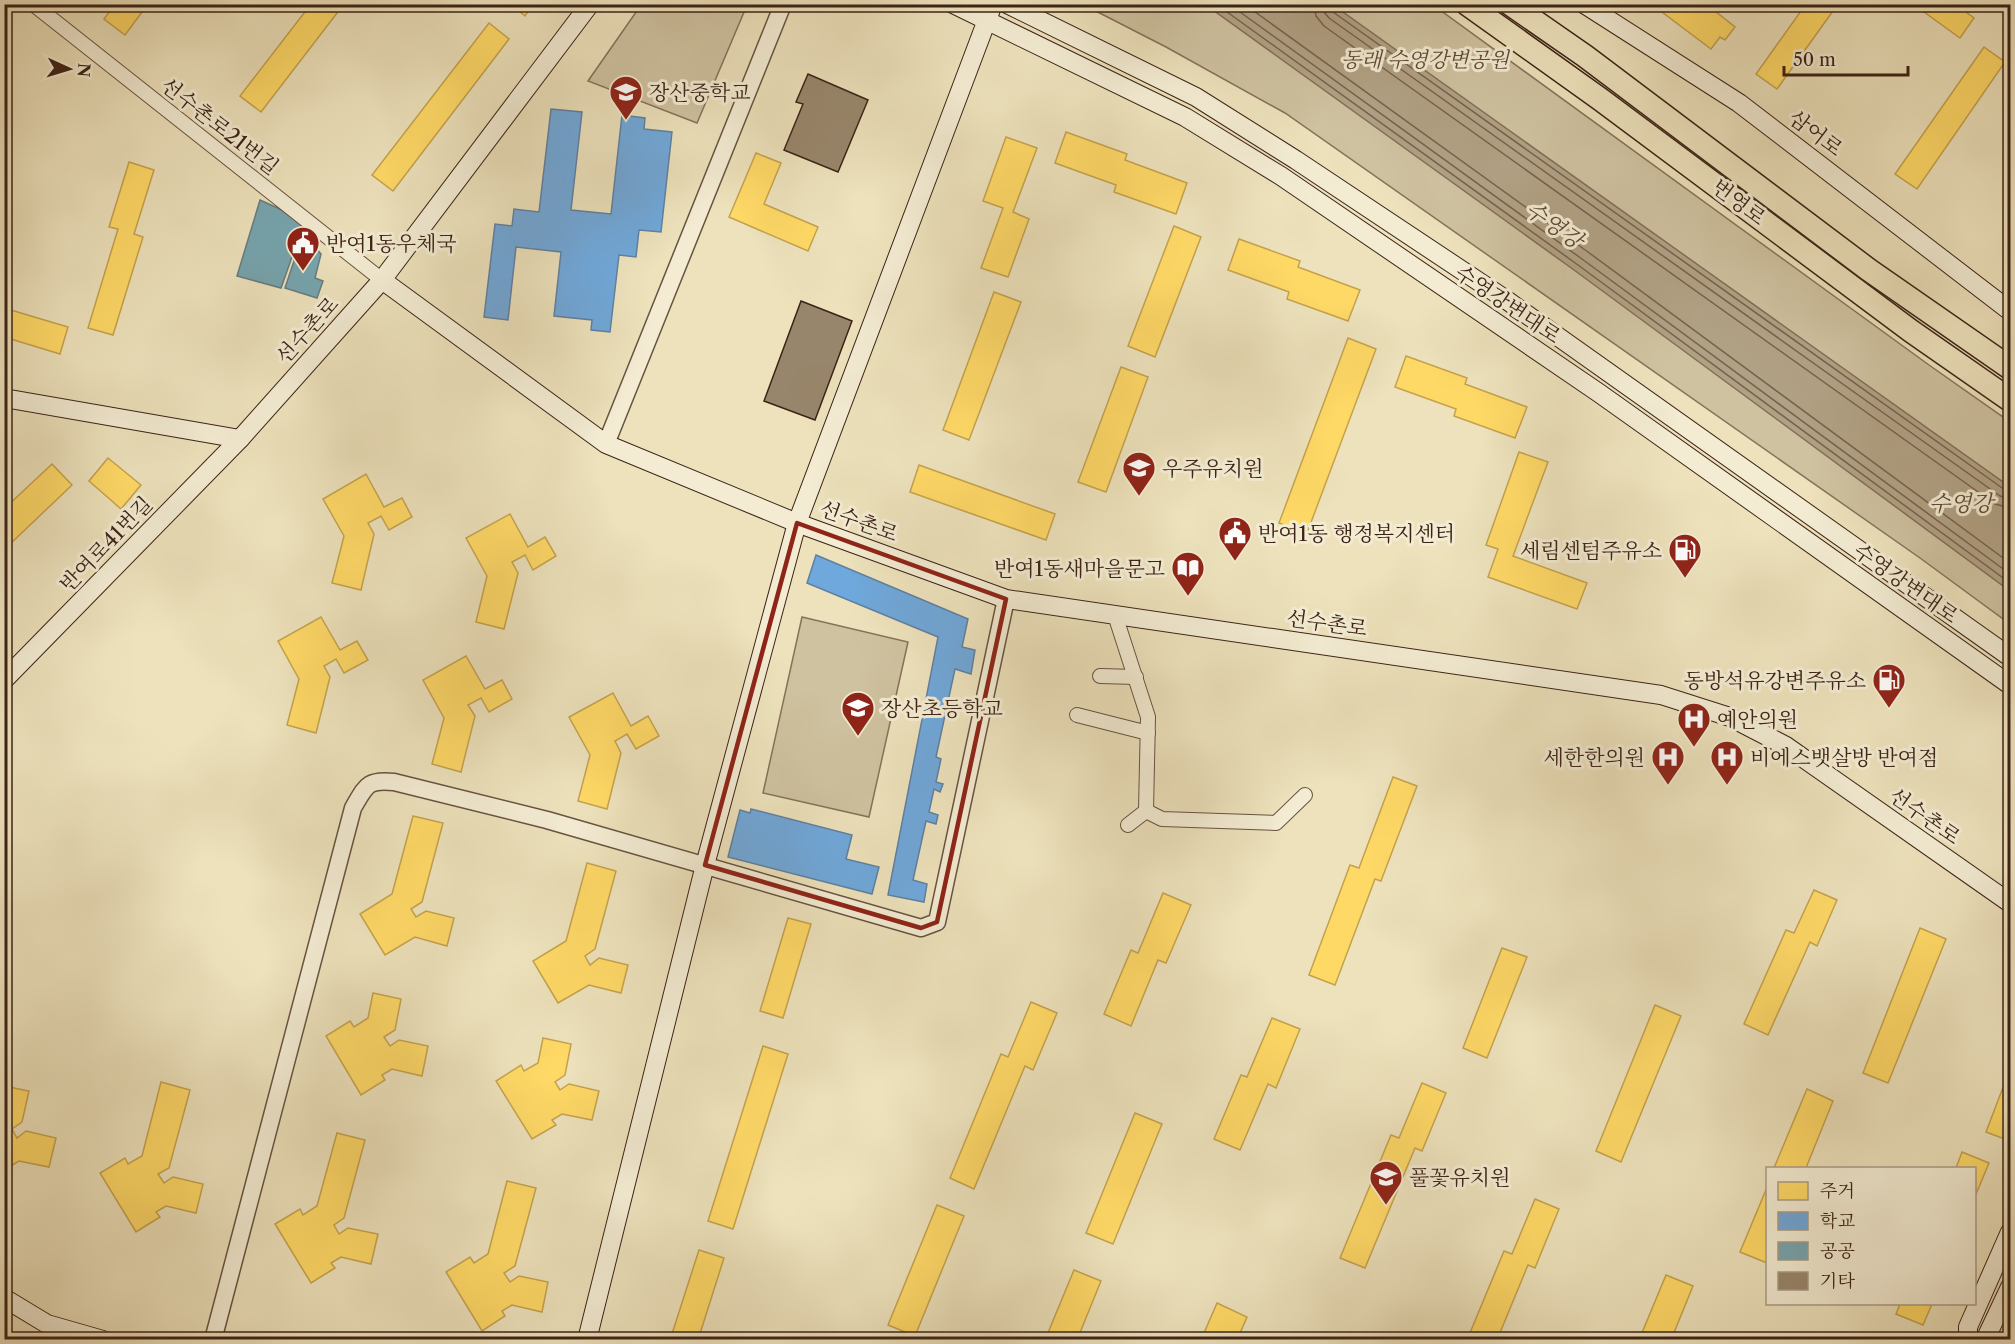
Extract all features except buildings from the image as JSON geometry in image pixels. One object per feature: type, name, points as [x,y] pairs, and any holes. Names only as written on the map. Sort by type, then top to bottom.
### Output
[{"type":"highway","name":"번영로","points":[[1467,4],[1600,99],[1911,331],[2010,400]]},
{"type":"highway","name":"번영로","points":[[1510,4],[1585,57],[1869,270],[2010,368]]},
{"type":"main road","points":[[382,280],[590,4]]},
{"type":"main road","name":"수영강변대로","points":[[953,4],[990,13],[1185,117],[1281,176],[1599,393],[2010,685]]},
{"type":"main road","name":"수영강변대로","points":[[1007,4],[1196,97],[1296,160],[1505,299],[2010,657]]},
{"type":"main road","name":"삼어로","points":[[1584,4],[1739,103],[2010,311]]},
{"type":"main road","points":[[587,1340],[705,866],[797,522],[990,13]]},
{"type":"main road","name":"선수촌로","points":[[240,440],[382,280],[606,444],[797,522],[1006,599],[1661,695],[1720,714],[1786,746],[2010,903]]},
{"type":"main road","points":[[4,398],[240,440]]},
{"type":"main road","name":"반여로41번길","points":[[4,680],[240,440]]},
{"type":"main road","points":[[1968,1340],[1968,1328],[2010,1232]]},
{"type":"main road","points":[[1985,1340],[2010,1287]]},
{"type":"main road","points":[[4,1298],[47,1324],[103,1340]]},
{"type":"street","name":"선수촌로21번길","points":[[33,4],[382,280]]},
{"type":"street","points":[[606,444],[783,4]]},
{"type":"street","points":[[213,1340],[352,808],[365,788],[378,781],[394,783],[547,820],[921,928],[937,922],[1006,599]]},
{"type":"street","points":[[1115,615],[1148,717],[1146,811]]},
{"type":"street","points":[[1100,676],[1136,677]]},
{"type":"street","points":[[1077,715],[1148,733]]},
{"type":"street","points":[[1146,811],[1162,819],[1276,823],[1305,795]]},
{"type":"street","points":[[1128,825],[1146,811]]},
{"type":"highlighted area","points":[[797,523],[1006,599],[937,922],[921,928],[705,865]]},
{"type":"green space","points":[[641,5],[747,5],[697,123],[588,81]]},
{"type":"green space","name":"동래 수영강변공원","points":[[1084,5],[1433,5],[2010,422],[2010,624],[1920,558],[1285,113],[1166,47]]},
{"type":"green space","points":[[802,617],[908,642],[869,817],[763,793]]},
{"type":"water","name":"수영강","points":[[1206,5],[1333,5],[2010,487],[2010,591],[1574,270]]},
{"type":"place","name":"장산중학교","points":[[626,121]]},
{"type":"place","name":"반여1동우체국","points":[[303,272]]},
{"type":"place","name":"우주유치원","points":[[1139,497]]},
{"type":"place","name":"반여1동 행정복지센터","points":[[1235,562]]},
{"type":"place","name":"세림센텀주유소","points":[[1685,579]]},
{"type":"place","name":"반여1동새마을문고","points":[[1188,597]]},
{"type":"place","name":"동방석유강변주유소","points":[[1889,709]]},
{"type":"place","name":"장산초등학교","points":[[858,737]]},
{"type":"place","name":"예안의원","points":[[1694,748]]},
{"type":"place","name":"세한한의원","points":[[1668,786]]},
{"type":"place","name":"비에스뱃살방 반여점","points":[[1727,786]]},
{"type":"place","name":"풀꽃유치원","points":[[1386,1206]]}]
